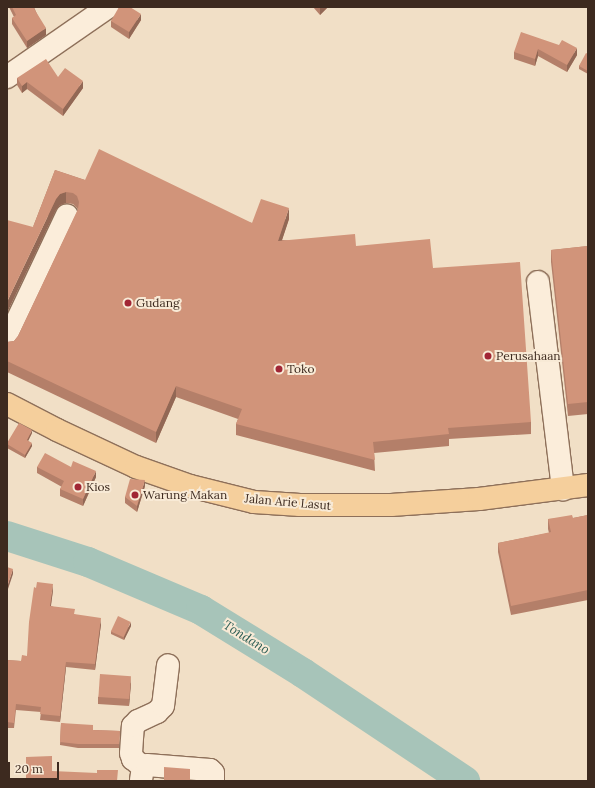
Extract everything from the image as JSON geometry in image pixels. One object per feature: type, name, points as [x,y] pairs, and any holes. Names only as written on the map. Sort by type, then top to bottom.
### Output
[{"type":"main road","name":"Jalan Arie Lasut","points":[[7,404],[57,430],[136,467],[190,486],[254,502],[300,505],[391,504],[479,499],[588,485]]},
{"type":"street","points":[[7,77],[108,7]]},
{"type":"street","points":[[7,342],[67,215]]},
{"type":"street","points":[[538,282],[564,489]]},
{"type":"street","points":[[168,665],[163,706],[157,712],[138,721],[133,726],[131,753],[133,759],[142,774],[147,765],[210,770],[213,773],[213,781]]},
{"type":"building","points":[[12,7],[33,7],[46,28],[27,41],[12,18],[16,15]]},
{"type":"building","points":[[119,7],[130,7],[141,14],[129,32],[111,21]]},
{"type":"building","points":[[521,32],[559,45],[562,40],[577,48],[567,65],[538,49],[535,59],[514,52]]},
{"type":"building","points":[[586,53],[588,54],[588,71],[579,66]]},
{"type":"building","points":[[46,59],[58,77],[65,68],[83,81],[63,109],[27,82],[22,86],[17,78]]},
{"type":"building","points":[[99,149],[252,223],[261,199],[289,208],[278,241],[355,234],[356,246],[430,239],[433,268],[520,262],[531,422],[448,428],[449,434],[373,442],[375,460],[236,424],[242,409],[176,386],[156,432],[7,361],[7,342],[14,341],[18,336],[78,209],[79,202],[77,196],[73,193],[66,192],[60,194],[56,199],[7,302],[7,220],[33,227],[55,170],[85,180]]},
{"type":"building","name":"Perusahaan","points":[[588,246],[588,402],[568,404],[551,250]]},
{"type":"building","points":[[19,423],[32,430],[27,440],[32,443],[25,455],[7,444]]},
{"type":"building","points":[[45,453],[71,467],[73,461],[96,471],[83,499],[60,489],[64,481],[37,467]]},
{"type":"building","name":"Warung Makan","points":[[130,479],[145,480],[137,506],[125,497]]},
{"type":"building","points":[[572,515],[573,518],[588,515],[588,590],[511,606],[498,543],[551,532],[548,519]]},
{"type":"building","points":[[7,567],[13,569],[7,587]]},
{"type":"building","points":[[37,582],[53,584],[50,606],[75,609],[74,614],[101,618],[95,664],[66,662],[60,716],[40,714],[41,707],[16,704],[14,723],[7,722],[7,660],[21,661],[22,655],[27,656],[29,622],[34,587],[36,588]]},
{"type":"building","points":[[118,616],[131,622],[124,637],[111,631]]},
{"type":"building","points":[[100,674],[131,676],[129,699],[98,697]]},
{"type":"building","points":[[61,723],[93,725],[93,730],[120,731],[119,744],[78,744],[60,742]]},
{"type":"building","points":[[52,756],[52,771],[97,773],[97,770],[118,770],[117,781],[26,781],[26,757]]},
{"type":"building","points":[[164,767],[190,769],[190,781],[164,781]]},
{"type":"waterway","name":"Tondano","points":[[7,536],[88,562],[201,610],[303,673],[465,781]]},
{"type":"place","name":"Gudang","points":[[128,303]]},
{"type":"place","name":"Perusahaan","points":[[488,356]]},
{"type":"place","name":"Toko","points":[[279,369]]},
{"type":"place","name":"Kios","points":[[78,487]]},
{"type":"place","name":"Warung Makan","points":[[135,495]]}]
